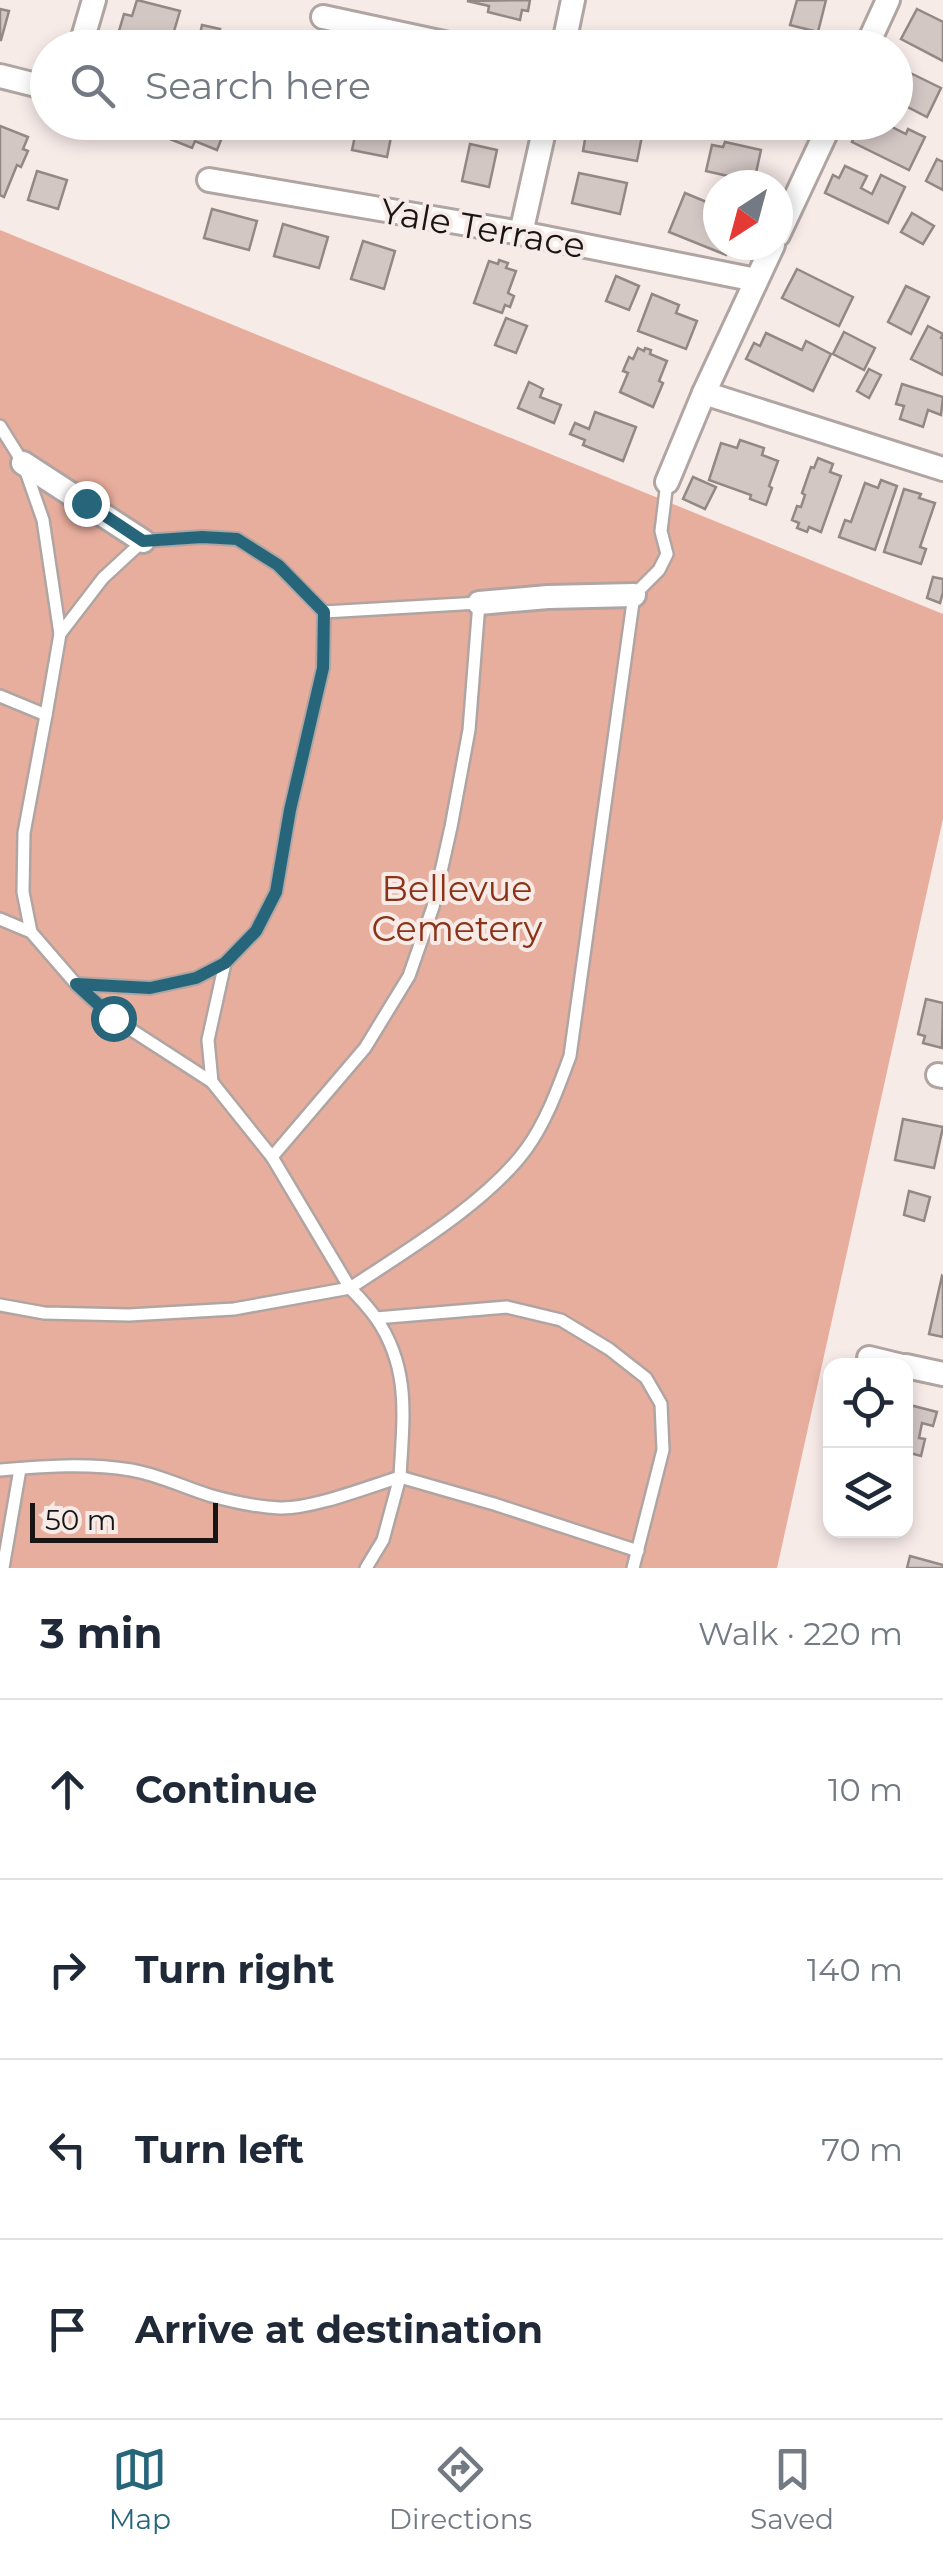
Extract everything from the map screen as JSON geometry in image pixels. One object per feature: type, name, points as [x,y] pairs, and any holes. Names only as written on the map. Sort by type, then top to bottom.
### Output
[{"type":"street","points":[[85,30],[94,0]]},
{"type":"street","points":[[567,30],[574,0]]},
{"type":"street","points":[[874,30],[888,0]]},
{"type":"street","points":[[323,18],[380,30]]},
{"type":"street","points":[[0,76],[30,81]]},
{"type":"street","points":[[521,234],[542,140]]},
{"type":"street","points":[[793,201],[820,140]]},
{"type":"street","name":"Yale Terrace","points":[[209,180],[756,280]]},
{"type":"street","points":[[667,482],[766,260]]},
{"type":"street","points":[[704,392],[943,469]]},
{"type":"street","points":[[23,463],[143,541]]},
{"type":"street","points":[[479,603],[634,595]]},
{"type":"street","points":[[913,1368],[943,1374]]},
{"type":"lane","points":[[0,426],[23,463],[43,520],[60,634],[24,833],[24,892],[31,932]]},
{"type":"lane","points":[[0,1305],[44,1313],[130,1315],[234,1308],[350,1288],[432,1234],[499,1180],[527,1148],[550,1108],[570,1056],[634,595],[658,570],[667,554],[661,531],[667,482]]},
{"type":"lane","points":[[60,634],[103,578],[143,541],[237,539],[278,565],[324,612],[323,668],[290,810],[276,892],[256,931],[225,963],[196,978],[150,988],[76,984]]},
{"type":"lane","points":[[272,1157],[365,1048],[409,976],[432,907],[469,730],[479,603],[324,612]]},
{"type":"lane","points":[[0,696],[46,715]]},
{"type":"lane","points":[[0,918],[31,932],[76,984],[113,1018],[212,1082],[272,1157],[350,1288],[376,1318],[397,1359],[404,1394],[400,1477],[383,1540],[366,1568]]},
{"type":"lane","points":[[212,1082],[208,1040],[225,963]]},
{"type":"lane","points":[[376,1318],[507,1307],[561,1320],[646,1378],[661,1404],[663,1450],[633,1568]]},
{"type":"lane","points":[[0,1470],[83,1465],[132,1470],[210,1496],[254,1506],[286,1508],[400,1477],[638,1551]]},
{"type":"lane","points":[[3,1568],[20,1468]]},
{"type":"green space","name":"Bellevue Cemetery","points":[[0,230],[943,614],[943,819],[777,1568],[0,1568]]},
{"type":"building","points":[[137,0],[180,11],[174,30],[119,30],[124,14],[132,16]]},
{"type":"building","points":[[530,0],[528,11],[522,10],[520,20],[488,12],[489,6],[467,1]]},
{"type":"building","points":[[797,0],[826,0],[818,30],[790,25]]},
{"type":"building","points":[[0,9],[9,11],[1,40],[0,40]]},
{"type":"building","points":[[917,9],[943,22],[943,61],[913,45],[913,30],[906,30]]},
{"type":"building","points":[[913,74],[941,88],[927,117],[913,110]]},
{"type":"building","points":[[0,126],[28,137],[23,149],[28,151],[21,167],[17,165],[4,197],[0,195]]},
{"type":"building","points":[[913,131],[925,137],[909,170],[852,142],[913,140]]},
{"type":"building","points":[[172,140],[221,140],[217,150],[195,141],[192,148]]},
{"type":"building","points":[[354,140],[390,140],[387,157],[352,150]]},
{"type":"building","points":[[585,140],[641,140],[637,161],[583,151]]},
{"type":"building","points":[[725,142],[761,150],[757,170],[706,170],[712,145],[723,147]]},
{"type":"building","points":[[470,144],[497,150],[489,187],[462,181]]},
{"type":"building","points":[[937,159],[943,162],[943,190],[926,181]]},
{"type":"building","points":[[845,166],[867,176],[861,188],[872,194],[881,175],[905,187],[888,223],[825,193],[833,175],[839,178]]},
{"type":"building","points":[[37,171],[67,180],[58,209],[28,200]]},
{"type":"building","points":[[579,173],[627,183],[620,214],[572,203]]},
{"type":"building","points":[[685,193],[703,200],[703,246],[669,232]]},
{"type":"building","points":[[212,209],[257,221],[249,250],[204,238]]},
{"type":"building","points":[[912,213],[934,226],[923,244],[901,232]]},
{"type":"building","points":[[283,224],[328,237],[319,268],[274,256]]},
{"type":"building","points":[[363,241],[395,251],[384,289],[351,279]]},
{"type":"building","points":[[499,260],[516,271],[508,293],[514,296],[510,307],[505,305],[502,313],[474,303],[489,261],[498,264]]},
{"type":"building","points":[[797,269],[853,297],[839,326],[782,298]]},
{"type":"building","points":[[616,276],[639,286],[629,310],[606,301]]},
{"type":"building","points":[[906,286],[929,297],[911,334],[888,322]]},
{"type":"building","points":[[652,294],[679,305],[676,313],[697,321],[686,349],[638,331]]},
{"type":"building","points":[[506,318],[527,326],[516,353],[495,345]]},
{"type":"building","points":[[928,326],[943,334],[943,375],[911,359]]},
{"type":"building","points":[[844,332],[875,348],[864,370],[833,354]]},
{"type":"building","points":[[766,333],[802,350],[806,341],[831,354],[813,391],[746,359],[754,343],[760,346]]},
{"type":"building","points":[[638,348],[651,350],[650,354],[667,361],[653,407],[620,392],[628,373],[623,371]]},
{"type":"building","points":[[869,369],[881,375],[869,398],[857,391]]},
{"type":"building","points":[[529,382],[543,389],[540,397],[561,405],[554,423],[518,408]]},
{"type":"building","points":[[902,384],[943,397],[941,415],[928,410],[923,427],[900,419],[904,406],[896,404]]},
{"type":"building","points":[[595,412],[636,427],[623,461],[583,445],[585,440],[570,434],[575,423],[589,429]]},
{"type":"building","points":[[740,440],[764,448],[762,455],[778,461],[766,505],[750,499],[751,495],[709,480],[721,443],[737,448]]},
{"type":"building","points":[[818,458],[833,464],[830,472],[841,476],[821,532],[809,527],[807,532],[797,528],[799,523],[792,520],[797,506],[801,507],[811,467]]},
{"type":"building","points":[[693,477],[716,487],[705,509],[683,499]]},
{"type":"building","points":[[881,480],[897,486],[875,550],[839,537],[845,520],[851,522],[865,483],[878,488]]},
{"type":"building","points":[[904,489],[935,503],[920,547],[926,549],[921,564],[884,552]]},
{"type":"building","points":[[933,577],[943,579],[940,603],[927,598]]},
{"type":"building","points":[[926,999],[943,1003],[942,1048],[923,1043],[925,1036],[918,1034]]},
{"type":"building","points":[[903,1119],[943,1127],[934,1168],[895,1160]]},
{"type":"building","points":[[909,1191],[930,1197],[924,1221],[904,1215]]},
{"type":"building","points":[[943,1277],[943,1337],[929,1334]]},
{"type":"building","points":[[913,1406],[937,1412],[933,1426],[922,1423],[919,1438],[925,1439],[921,1456],[913,1454]]},
{"type":"building","points":[[910,1556],[943,1565],[943,1568],[907,1568]]},
{"type":"route","points":[[86,503],[143,541],[237,539],[278,565],[324,612],[323,668],[290,810],[276,892],[256,931],[225,963],[196,978],[150,988],[76,984],[113,1018]]}]
